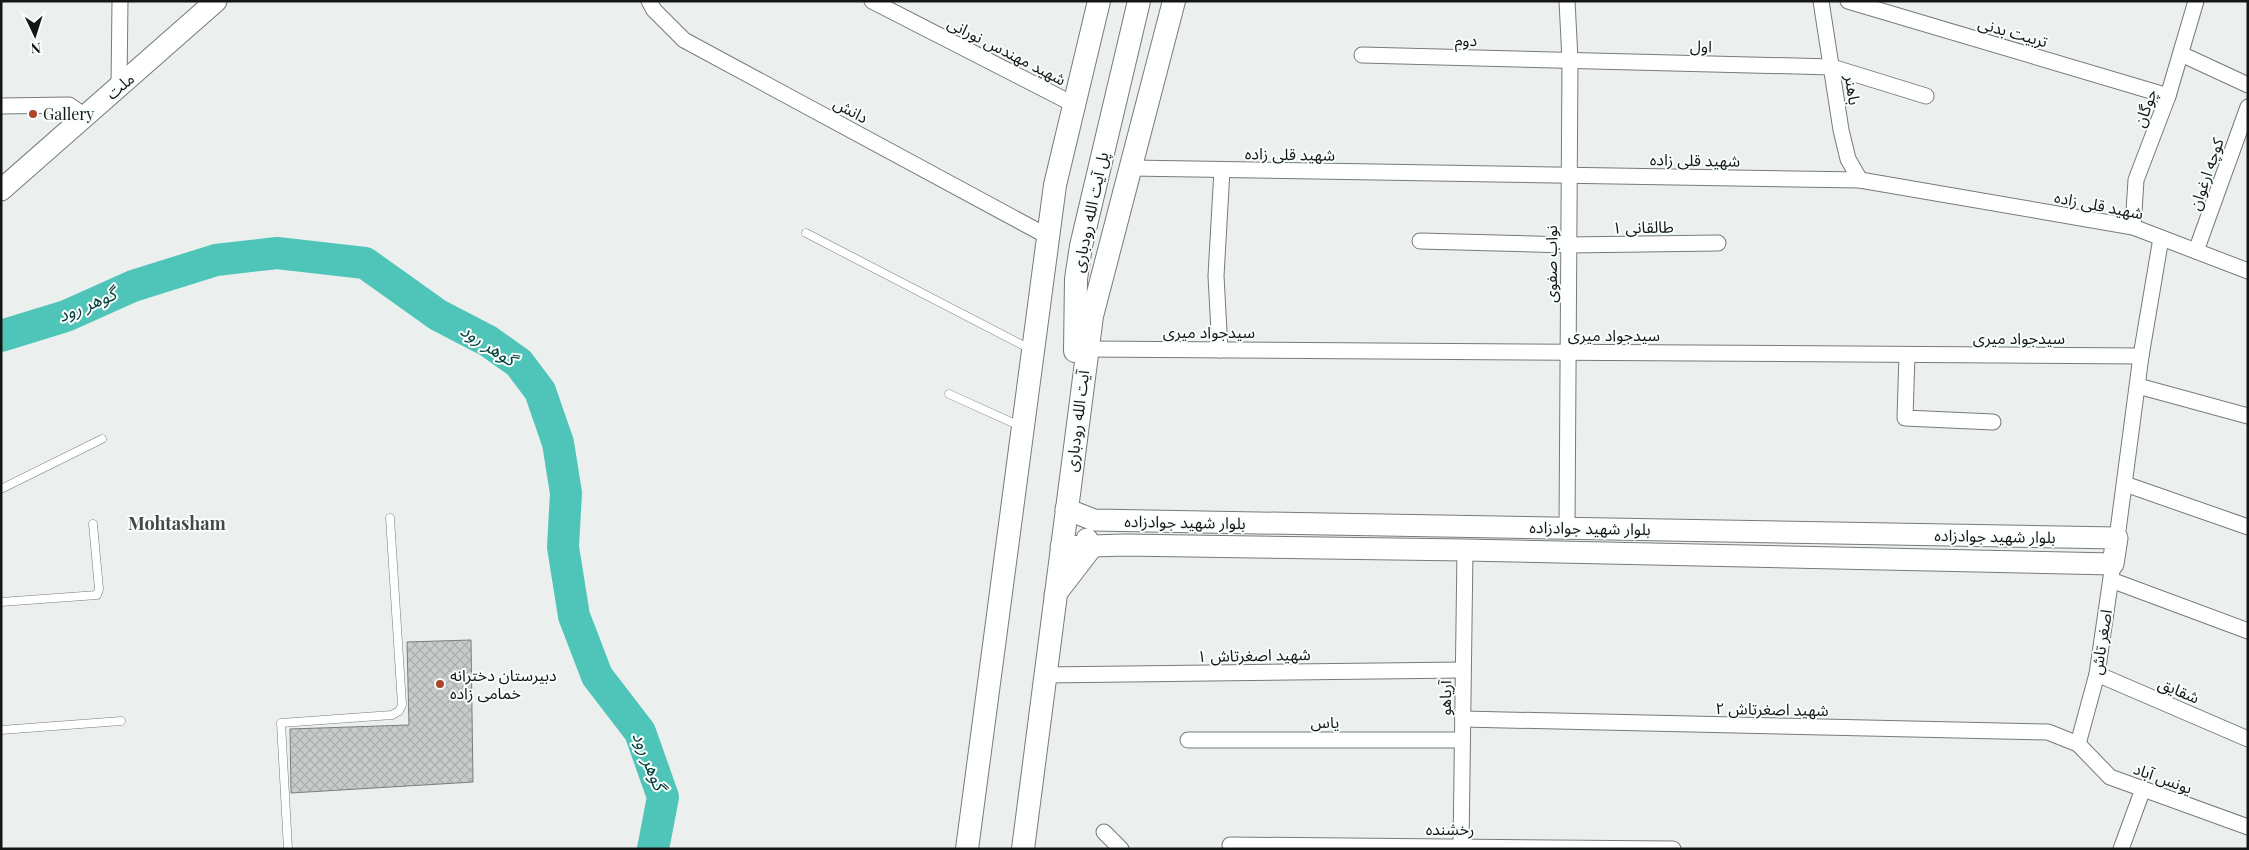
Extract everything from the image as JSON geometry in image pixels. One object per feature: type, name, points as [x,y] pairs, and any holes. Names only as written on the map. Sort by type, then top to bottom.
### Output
[{"type":"main road","points":[[967,849],[1056,178],[1099,1]]},
{"type":"main road","name":"پل آیت الله رودباری","points":[[1076,426],[1076,279],[1081,246],[1139,1]]},
{"type":"main road","name":"آیت الله رودباری","points":[[1023,849],[1086,349],[1100,282],[1174,1]]},
{"type":"street","points":[[119,86],[120,1]]},
{"type":"street","name":"ملت","points":[[1,190],[216,1]]},
{"type":"street","name":"دانش","points":[[649,1],[654,10],[684,40],[1047,236]]},
{"type":"street","name":"شهید مهندس نورانی","points":[[872,1],[1073,104]]},
{"type":"street","name":"نواب صفوی","points":[[1567,1],[1570,60],[1567,528]]},
{"type":"street","name":"باهنر","points":[[1821,1],[1840,130],[1848,159],[1860,180]]},
{"type":"street","name":"تربیت بدنی","points":[[1848,1],[2168,96]]},
{"type":"street","name":"چوگان","points":[[2133,227],[2136,180],[2168,96],[2196,1]]},
{"type":"street","points":[[2181,54],[2248,85]]},
{"type":"street","name":"دوم","points":[[1362,56],[1570,60]]},
{"type":"street","name":"اول","points":[[1570,60],[1832,67]]},
{"type":"street","points":[[1832,67],[1926,96]]},
{"type":"street","points":[[1,106],[69,104],[85,116]]},
{"type":"street","name":"کوچه ارغوان","points":[[2196,251],[2248,107]]},
{"type":"street","name":"شهید قلی زاده","points":[[1130,168],[1860,180],[2133,227],[2248,271]]},
{"type":"street","points":[[1220,350],[1216,276],[1222,170]]},
{"type":"street","points":[[2117,538],[2141,356],[2161,238]]},
{"type":"street","name":"طالقانی ۱","points":[[1420,241],[1568,245],[1718,243]]},
{"type":"street","name":"سیدجواد میری","points":[[1086,349],[2141,356]]},
{"type":"street","points":[[1907,355],[1905,418],[1993,422]]},
{"type":"street","points":[[2138,386],[2248,416]]},
{"type":"street","points":[[2125,484],[2248,528]]},
{"type":"street","name":"بلوار شهید جوادزاده","points":[[1066,508],[1094,520],[2117,538]]},
{"type":"street","points":[[1055,595],[1092,547],[1086,536],[1086,530],[1094,520]]},
{"type":"street","points":[[1465,550],[1466,526]]},
{"type":"street","name":"اصغر تاش","points":[[2078,744],[2096,674],[2117,538]]},
{"type":"street","name":"بلوار شهید جوادزاده","points":[[1061,547],[1124,545],[1465,550],[2112,572]]},
{"type":"street","name":"آریاهو","points":[[1461,846],[1465,550]]},
{"type":"street","points":[[2112,572],[2248,631]]},
{"type":"street","name":"شهید اصغرتاش ۱","points":[[1045,675],[1463,670]]},
{"type":"street","name":"شقایق","points":[[2096,674],[2248,739]]},
{"type":"street","name":"شهید اصغرتاش ۲","points":[[1463,720],[2048,732],[2078,744]]},
{"type":"street","name":"یاس","points":[[1188,740],[1462,740]]},
{"type":"street","name":"یونس آباد","points":[[2078,744],[2110,777],[2248,827]]},
{"type":"street","points":[[2121,849],[2143,789]]},
{"type":"street","points":[[1104,832],[1121,849]]},
{"type":"street","name":"رخشنده","points":[[1230,845],[1671,849]]},
{"type":"lane","points":[[806,233],[1032,350]]},
{"type":"lane","points":[[949,394],[1022,426]]},
{"type":"lane","points":[[1,489],[102,439]]},
{"type":"lane","points":[[288,849],[281,723],[392,715],[399,711],[402,705],[390,518]]},
{"type":"lane","points":[[1,602],[97,595],[99,589],[93,524]]},
{"type":"lane","points":[[1,730],[121,721]]},
{"type":"building","name":"دبیرستان دخترانه خمامی زاده","points":[[471,640],[473,782],[291,793],[290,729],[409,725],[407,642]]},
{"type":"waterway","name":"گوهر رود","points":[[1,336],[66,316],[133,286],[216,260],[277,253],[365,263],[438,315],[488,341],[519,363],[540,391],[558,443],[566,493],[563,547],[574,616],[597,676],[640,732],[663,797],[653,849]]},
{"type":"place","name":"Gallery","points":[[33,114]]},
{"type":"place","name":"دبیرستان دخترانه خمامی زاده","points":[[440,684]]},
{"type":"district","name":"Mohtasham","points":[[177,524]]}]
